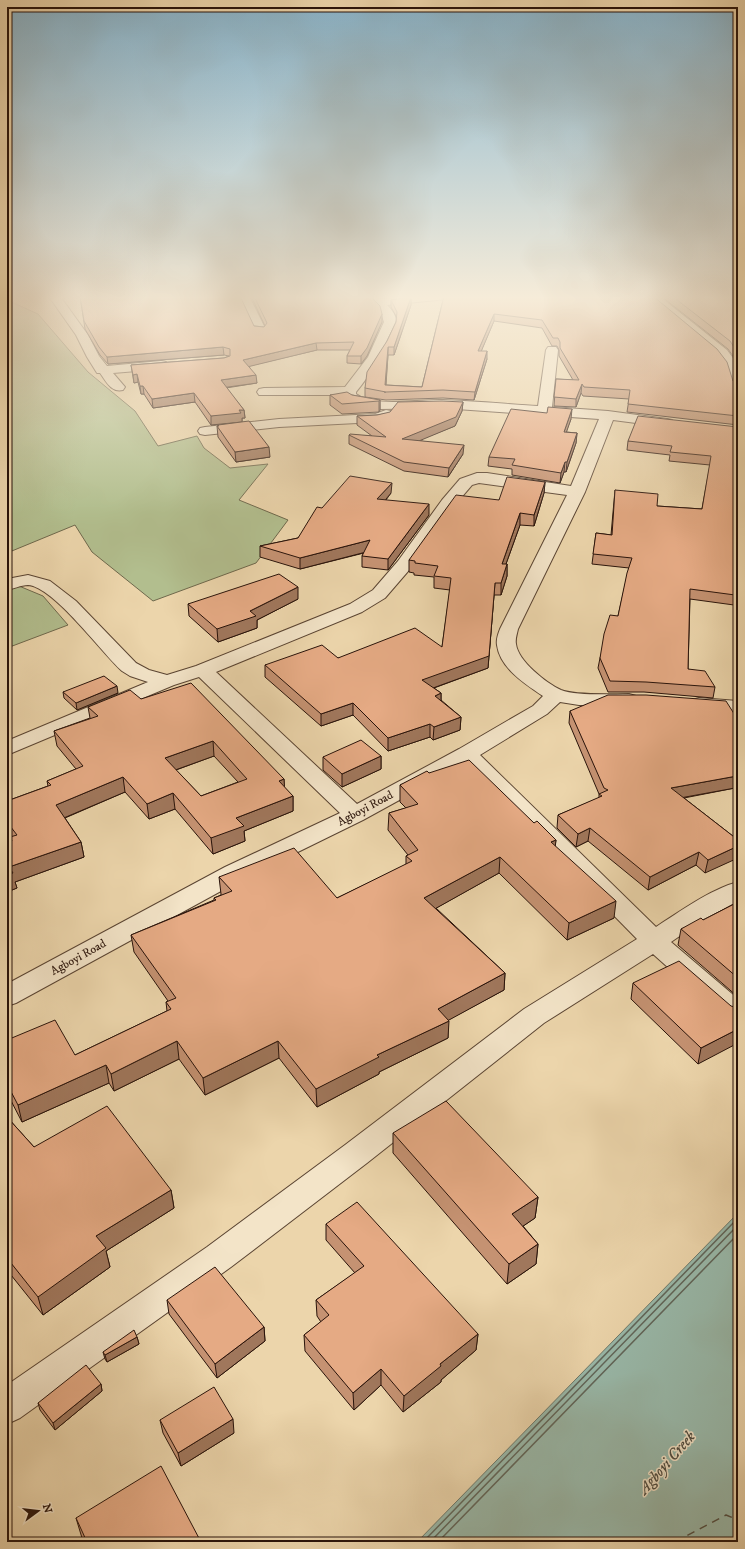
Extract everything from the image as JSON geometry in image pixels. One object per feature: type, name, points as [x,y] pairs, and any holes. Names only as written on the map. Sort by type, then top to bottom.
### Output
[{"type":"street","points":[[102,370],[122,368]]},
{"type":"street","points":[[264,392],[349,391],[362,377],[368,368]]},
{"type":"street","points":[[544,411],[550,368]]},
{"type":"street","points":[[734,368],[738,386]]},
{"type":"street","points":[[102,370],[118,387]]},
{"type":"street","points":[[349,391],[349,395],[357,401],[393,406],[442,404],[608,415],[677,424]]},
{"type":"street","points":[[205,431],[279,423],[377,418],[385,416],[393,406]]},
{"type":"street","points":[[608,415],[577,492],[509,629],[506,646],[520,669],[556,695],[579,699],[651,701]]},
{"type":"street","points":[[7,749],[167,681],[203,670],[356,608],[379,594],[404,565],[448,503],[466,482],[477,478],[487,478],[577,492]]},
{"type":"street","points":[[7,585],[30,580],[49,587],[87,622],[104,643],[131,669],[167,681]]},
{"type":"street","points":[[203,670],[355,815]]},
{"type":"street","name":"Agboyi Road","points":[[7,996],[234,873],[355,815],[467,754],[540,710],[556,695]]},
{"type":"street","points":[[679,703],[738,707]]},
{"type":"street","points":[[467,754],[654,941],[738,1014]]},
{"type":"street","points":[[7,1406],[219,1257],[356,1154],[534,1016],[654,941],[691,916],[738,890]]},
{"type":"green space","points":[[7,368],[85,368],[135,411],[158,446],[197,436],[204,448],[230,468],[268,464],[239,500],[288,520],[256,563],[153,601],[92,552],[75,525],[7,553]]},
{"type":"green space","points":[[7,581],[43,596],[68,625],[7,648]]},
{"type":"water","name":"Agboyi Creek","points":[[738,1213],[738,1542],[417,1542]]},
{"type":"building","points":[[132,368],[250,368],[256,375],[221,380],[244,410],[239,410],[241,413],[211,416],[194,393],[152,399],[143,386],[140,386],[137,374],[133,375]]},
{"type":"building","points":[[369,368],[386,368],[385,385],[422,387],[427,368],[482,368],[475,392],[443,390],[386,392],[365,388],[367,372]]},
{"type":"building","points":[[572,368],[729,368],[733,381],[738,383],[738,416],[628,404],[630,390],[584,387],[582,384],[576,399],[554,397],[556,379],[579,380]]},
{"type":"building","points":[[347,392],[352,395],[380,400],[342,404],[330,395]]},
{"type":"building","points":[[398,402],[463,402],[456,417],[402,439],[464,445],[449,468],[404,462],[349,435],[386,437],[357,416],[377,415],[390,412]]},
{"type":"building","points":[[548,407],[572,409],[564,432],[577,433],[567,462],[565,462],[561,473],[512,465],[515,459],[489,457],[511,409],[547,413]]},
{"type":"building","points":[[638,416],[738,427],[738,627],[736,627],[735,595],[690,589],[688,669],[705,671],[715,687],[610,681],[600,658],[604,634],[610,615],[618,616],[627,573],[632,558],[593,554],[596,533],[612,535],[615,490],[658,494],[657,506],[702,509],[711,456],[670,452],[672,446],[628,441]]},
{"type":"building","points":[[249,421],[269,447],[235,452],[217,426]]},
{"type":"building","points":[[350,476],[392,483],[377,499],[429,504],[388,559],[362,556],[370,540],[300,558],[260,546],[298,538],[317,507],[322,508]]},
{"type":"building","points":[[507,477],[545,482],[534,515],[520,513],[502,564],[507,564],[501,583],[495,583],[489,656],[422,680],[441,693],[435,696],[461,717],[434,727],[430,724],[388,738],[353,703],[321,714],[265,665],[322,645],[338,658],[415,628],[442,647],[451,578],[434,576],[438,566],[415,563],[415,561],[409,560],[456,495],[499,500]]},
{"type":"building","points":[[279,574],[298,587],[250,611],[256,616],[217,629],[188,604]]},
{"type":"building","points":[[104,676],[117,686],[76,703],[63,692]]},
{"type":"building","points":[[191,683],[284,779],[279,781],[293,796],[236,818],[244,826],[211,838],[173,793],[147,804],[123,777],[56,805],[81,842],[9,867],[13,873],[7,875],[7,843],[12,841],[10,837],[17,835],[7,822],[7,801],[51,785],[47,781],[83,766],[54,731],[98,716],[88,707],[130,690],[141,699]],"holes":[[[213,741],[247,779],[201,796],[165,758]]]},
{"type":"building","points":[[608,695],[646,695],[726,701],[738,720],[738,777],[671,788],[738,840],[738,846],[708,860],[699,852],[650,877],[590,828],[578,834],[558,815],[602,796],[599,794],[608,790],[604,788],[570,711]]},
{"type":"building","points":[[361,740],[381,756],[342,774],[323,757]]},
{"type":"building","points":[[469,760],[534,823],[537,821],[556,840],[551,842],[616,901],[569,923],[500,857],[424,898],[505,973],[438,1009],[449,1021],[377,1055],[379,1057],[316,1089],[278,1041],[203,1078],[177,1041],[111,1074],[106,1065],[18,1105],[7,1084],[7,1040],[55,1020],[75,1055],[171,1009],[166,1002],[176,998],[131,935],[216,900],[214,898],[232,891],[219,877],[294,848],[337,898],[412,861],[406,856],[418,850],[389,813],[418,804],[400,785],[427,771],[429,773]]},
{"type":"building","points":[[738,902],[738,978],[681,929],[701,918],[703,920]]},
{"type":"building","points":[[679,961],[731,1006],[738,1008],[738,1029],[701,1048],[633,983]]},
{"type":"building","points":[[446,1101],[538,1197],[512,1214],[538,1244],[509,1264],[393,1133]]},
{"type":"building","points":[[107,1106],[171,1190],[96,1236],[106,1248],[38,1297],[7,1258],[7,1117],[34,1147]]},
{"type":"building","points":[[357,1202],[478,1334],[440,1364],[441,1366],[404,1396],[381,1369],[353,1393],[304,1335],[329,1315],[316,1300],[364,1266],[326,1224]]},
{"type":"building","points":[[215,1267],[264,1327],[215,1364],[167,1300]]},
{"type":"building","points":[[134,1330],[137,1337],[105,1355],[103,1352]]},
{"type":"building","points":[[86,1365],[101,1384],[53,1423],[38,1403]]},
{"type":"building","points":[[214,1387],[233,1419],[178,1453],[160,1420]]},
{"type":"building","points":[[161,1466],[201,1542],[87,1542],[76,1518]]},
{"type":"ferry route","points":[[675,1542],[726,1515],[738,1520]]}]
